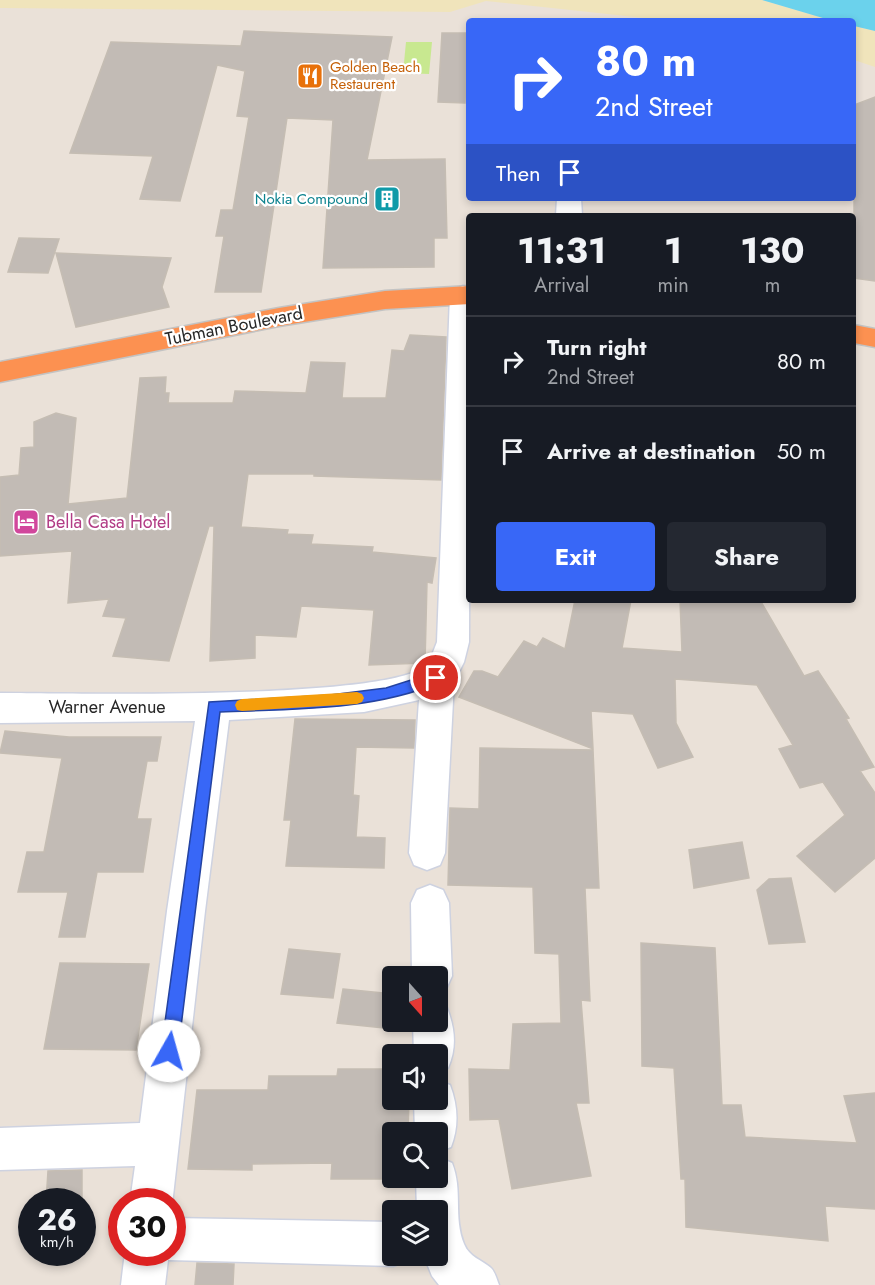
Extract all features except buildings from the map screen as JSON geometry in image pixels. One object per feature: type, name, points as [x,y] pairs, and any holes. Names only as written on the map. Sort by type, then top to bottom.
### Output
[{"type":"highway","name":"Tubman Boulevard","points":[[0,372],[279,317],[385,300],[466,295]]},
{"type":"highway","points":[[856,334],[875,338]]},
{"type":"street","points":[[427,853],[436,678],[449,661],[453,642],[466,295]]},
{"type":"street","name":"Warner Avenue","points":[[0,708],[214,707],[330,701],[386,694],[415,687],[436,678]]},
{"type":"street","points":[[153,1188],[186,911],[214,707]]},
{"type":"street","points":[[430,903],[432,966]]},
{"type":"street","points":[[0,1149],[158,1144]]},
{"type":"street","points":[[186,1240],[382,1244]]},
{"type":"street","points":[[448,1264],[464,1278],[477,1285]]},
{"type":"street","points":[[143,1285],[145,1266]]},
{"type":"sand","points":[[0,0],[762,0],[823,18],[644,18],[486,1],[450,12],[0,8]]},
{"type":"sand","points":[[856,26],[875,31],[875,67],[856,61]]},
{"type":"green space","points":[[406,42],[432,42],[429,74],[403,73]]},
{"type":"water","points":[[762,0],[875,0],[875,31],[856,26],[856,18],[823,18]]},
{"type":"slow traffic","points":[[242,705],[357,698]]},
{"type":"place","name":"Golden Beach Restaurent","points":[[310,76]]},
{"type":"place","name":"Nokia Compound","points":[[387,199]]},
{"type":"place","name":"Bella Casa Hotel","points":[[26,522]]},
{"type":"route","points":[[169,1051],[214,707],[330,701],[386,694],[415,687],[436,678]]}]
